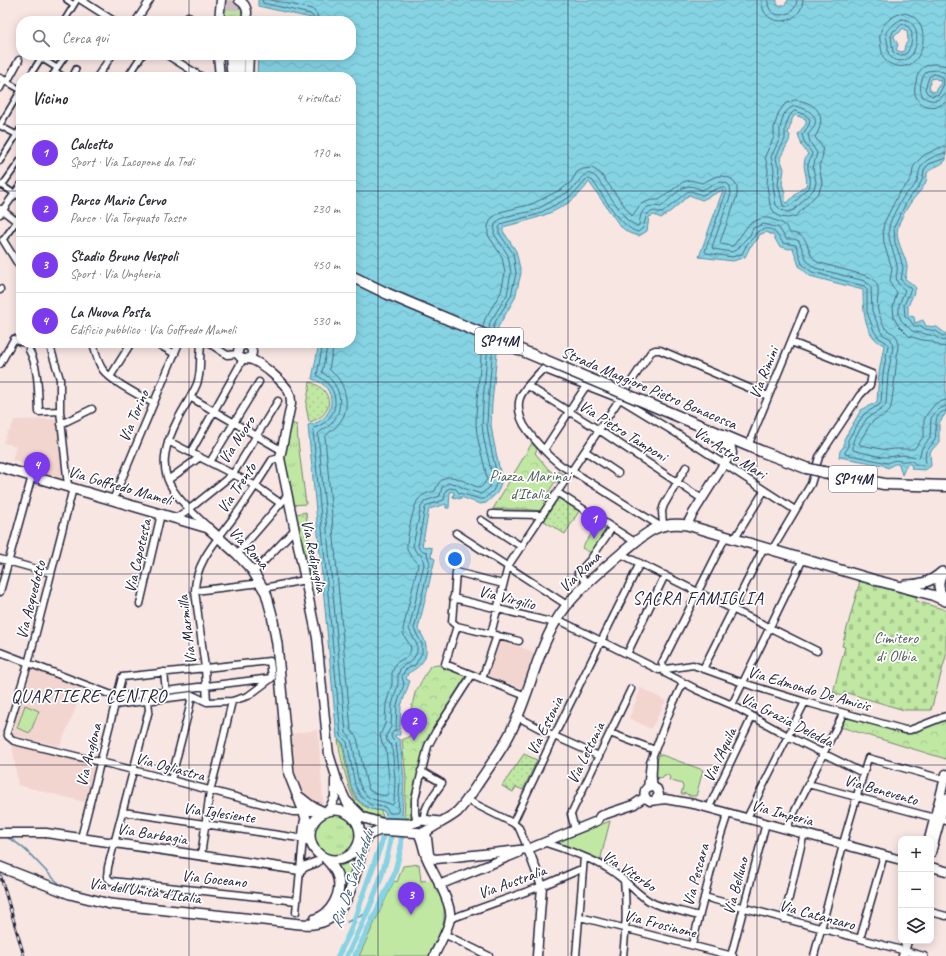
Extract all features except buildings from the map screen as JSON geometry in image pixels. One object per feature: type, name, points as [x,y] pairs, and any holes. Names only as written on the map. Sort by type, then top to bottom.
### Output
[{"type":"main road","points":[[233,72],[232,70],[238,60]]},
{"type":"main road","name":"Strada Maggiore Pietro Bonacossa","points":[[356,279],[388,294],[700,426],[806,468],[884,484],[946,486]]},
{"type":"main road","points":[[700,426],[730,448],[731,453]]},
{"type":"main road","name":"Via Goffredo Mameli","points":[[0,467],[208,528]]},
{"type":"main road","name":"Via Roma","points":[[351,814],[381,826],[405,828],[423,827],[442,822],[457,811],[468,800],[498,753],[518,717],[544,646],[556,621],[567,605],[621,554],[651,530],[674,523],[687,525],[894,585]]},
{"type":"main road","name":"Via Roma","points":[[208,528],[237,554],[254,572],[262,585],[268,601],[275,629],[276,677],[289,774],[305,816]]},
{"type":"main road","points":[[894,585],[917,585],[929,581],[944,570]]},
{"type":"main road","points":[[944,570],[940,577],[939,588],[940,593],[946,601]]},
{"type":"main road","points":[[894,585],[932,595],[946,601]]},
{"type":"main road","points":[[296,794],[311,806],[340,810],[351,814],[355,818],[360,828],[362,845]]},
{"type":"main road","points":[[348,802],[362,818]]},
{"type":"main road","points":[[308,838],[316,818],[326,809]]},
{"type":"main road","points":[[305,816],[308,838],[314,850],[320,855],[322,860],[339,860],[345,858],[362,845],[370,834],[381,826]]},
{"type":"main road","name":"Via dell'Unità d'Italia","points":[[0,867],[70,894],[110,904],[291,923],[314,924],[337,914],[346,901],[362,845]]},
{"type":"main road","name":"Via dell'Unità d'Italia","points":[[291,923],[319,918],[333,905],[339,886],[338,879],[333,866],[322,860]]},
{"type":"street","points":[[67,0],[74,5]]},
{"type":"street","points":[[67,16],[77,0]]},
{"type":"street","points":[[81,0],[106,16]]},
{"type":"street","points":[[139,16],[150,0]]},
{"type":"street","points":[[220,13],[223,3],[228,0]]},
{"type":"street","points":[[241,1],[247,11],[246,16]]},
{"type":"street","points":[[0,88],[19,60]]},
{"type":"street","points":[[32,72],[40,60]]},
{"type":"street","points":[[46,60],[58,72]]},
{"type":"street","points":[[56,70],[63,60]]},
{"type":"street","points":[[100,72],[109,60]]},
{"type":"street","points":[[131,72],[139,60]]},
{"type":"street","points":[[175,60],[194,72]]},
{"type":"street","points":[[218,60],[220,72]]},
{"type":"street","points":[[242,60],[246,72]]},
{"type":"street","points":[[4,80],[16,87]]},
{"type":"street","points":[[16,99],[0,126],[16,134]]},
{"type":"street","points":[[0,161],[16,140]]},
{"type":"street","points":[[14,194],[1,185],[16,166]]},
{"type":"street","points":[[16,191],[1,211],[16,222]]},
{"type":"street","points":[[0,247],[2,240],[16,226]]},
{"type":"street","points":[[2,240],[16,261]]},
{"type":"street","name":"Via Rimini","points":[[748,446],[804,310]]},
{"type":"street","points":[[0,364],[14,339],[16,340]]},
{"type":"street","points":[[703,669],[733,610],[768,548],[795,510],[811,484],[819,457],[860,395],[870,385],[872,374],[791,342]]},
{"type":"street","name":"Via Acquedotto","points":[[10,739],[7,732],[28,664],[51,573],[70,487],[61,424],[60,379],[51,348]]},
{"type":"street","points":[[94,348],[98,362],[110,377],[153,403]]},
{"type":"street","points":[[110,377],[128,348]]},
{"type":"street","points":[[164,348],[174,354]]},
{"type":"street","name":"Via Torino","points":[[113,500],[177,348]]},
{"type":"street","name":"Via Roma","points":[[203,348],[200,354],[200,375],[196,386],[178,419],[164,454],[166,474],[179,500],[208,528]]},
{"type":"street","points":[[213,348],[227,355],[246,350]]},
{"type":"street","points":[[29,350],[32,355],[37,382],[39,412],[60,411]]},
{"type":"street","points":[[191,452],[242,361],[246,350]]},
{"type":"street","name":"Via Redipuglia","points":[[246,350],[252,360],[284,384],[290,395],[291,404],[280,458],[317,638],[327,740],[334,771],[338,783],[348,802],[351,814]]},
{"type":"street","points":[[482,679],[494,634],[497,609],[508,566],[650,354],[656,350],[660,350],[768,396]]},
{"type":"street","name":"Via Astro Mari","points":[[528,386],[543,369],[620,399],[795,510]]},
{"type":"street","points":[[210,462],[259,382]]},
{"type":"street","points":[[528,386],[520,398],[520,416],[524,425],[544,450],[563,468],[572,471],[661,526],[662,512],[677,481],[686,467]]},
{"type":"street","name":"Via Pietro Tamponi","points":[[528,386],[599,430],[702,499]]},
{"type":"street","points":[[544,450],[586,386]]},
{"type":"street","points":[[190,397],[281,450]]},
{"type":"street","name":"Via Nuoro","points":[[176,518],[233,474],[278,401]]},
{"type":"street","points":[[61,424],[92,409]]},
{"type":"street","points":[[168,441],[256,486],[280,503]]},
{"type":"street","points":[[585,451],[618,473]]},
{"type":"street","points":[[687,525],[731,453]]},
{"type":"street","points":[[168,480],[200,457]]},
{"type":"street","name":"Via Trento","points":[[219,537],[256,486],[272,460],[280,458]]},
{"type":"street","points":[[0,592],[32,476]]},
{"type":"street","points":[[664,669],[662,663],[698,591],[730,538],[764,491]]},
{"type":"street","points":[[558,493],[635,542]]},
{"type":"street","points":[[237,554],[287,496]]},
{"type":"street","name":"Via Capotesta","points":[[140,604],[161,514]]},
{"type":"street","points":[[492,514],[540,515],[542,517]]},
{"type":"street","points":[[481,520],[522,547]]},
{"type":"street","points":[[588,584],[578,572],[590,560],[612,528]]},
{"type":"street","points":[[254,572],[294,530]]},
{"type":"street","points":[[456,533],[567,605]]},
{"type":"street","name":"Via Marmilla","points":[[207,702],[205,668],[195,582],[208,552],[219,537]]},
{"type":"street","points":[[621,554],[817,651]]},
{"type":"street","points":[[0,559],[51,573]]},
{"type":"street","points":[[732,706],[803,559]]},
{"type":"street","name":"Via Estonia","points":[[513,823],[554,736],[640,563]]},
{"type":"street","points":[[503,584],[456,572],[452,622],[457,626],[519,641]]},
{"type":"street","points":[[627,654],[665,575]]},
{"type":"street","points":[[195,591],[305,580]]},
{"type":"street","name":"Via Virgilio","points":[[454,598],[497,609],[556,621]]},
{"type":"street","name":"Via Grazia Deledda","points":[[556,621],[601,641],[659,670],[664,669],[665,673],[683,683],[732,706],[823,754],[863,773]]},
{"type":"street","points":[[457,626],[445,664],[526,696]]},
{"type":"street","points":[[0,652],[117,697],[192,695],[207,702],[232,701],[248,696],[276,677]]},
{"type":"street","points":[[166,691],[164,672],[270,661],[276,677]]},
{"type":"street","name":"Via Edmondo De Amicis","points":[[664,669],[693,665],[743,683],[843,714],[905,730],[910,730],[946,716]]},
{"type":"street","name":"Via Anglona","points":[[81,838],[122,677],[164,672]]},
{"type":"street","points":[[472,675],[428,746],[415,799],[415,813],[423,827],[431,858],[436,859],[505,854]]},
{"type":"street","points":[[114,705],[166,691],[276,677]]},
{"type":"street","points":[[653,788],[645,791],[650,799],[658,797],[653,788],[652,782],[654,753],[672,706],[683,683]]},
{"type":"street","name":"Via Lettonia","points":[[575,830],[571,814],[631,689]]},
{"type":"street","points":[[171,780],[192,695]]},
{"type":"street","points":[[115,843],[149,710],[148,697]]},
{"type":"street","points":[[201,856],[210,791],[232,701]]},
{"type":"street","points":[[749,814],[805,702]]},
{"type":"street","points":[[788,825],[843,714]]},
{"type":"street","points":[[518,717],[554,736],[599,756]]},
{"type":"street","name":"Via l'Aquila","points":[[711,804],[752,717]]},
{"type":"street","points":[[610,733],[654,753]]},
{"type":"street","name":"Via Ogliastra","points":[[10,739],[305,816],[326,809]]},
{"type":"street","points":[[814,956],[868,758],[945,778],[940,820],[931,836]]},
{"type":"street","name":"Via Redipuglia","points":[[326,809],[335,797],[334,771]]},
{"type":"street","points":[[421,771],[442,783],[426,809],[421,837],[426,856],[447,902],[450,919],[434,956]]},
{"type":"street","name":"Via Benevento","points":[[808,784],[940,820]]},
{"type":"street","name":"Via Imperia","points":[[653,788],[788,825],[898,859]]},
{"type":"street","points":[[934,842],[946,798]]},
{"type":"street","name":"Via Imperia","points":[[439,885],[505,854],[548,841],[597,821],[600,816],[650,799],[672,799],[804,833],[898,854]]},
{"type":"street","points":[[468,800],[513,823],[519,828],[528,848],[542,886],[537,956]]},
{"type":"street","name":"Via Iglesiente","points":[[123,812],[308,838]]},
{"type":"street","name":"Via Pescara","points":[[692,945],[717,847],[728,813]]},
{"type":"street","name":"Via Belluno","points":[[732,956],[743,908],[766,823]]},
{"type":"street","name":"Via Barbagia","points":[[0,833],[46,833],[300,870]]},
{"type":"street","points":[[784,919],[804,833]]},
{"type":"street","points":[[296,912],[300,870],[308,838]]},
{"type":"street","name":"Via Viterbo","points":[[548,841],[549,844],[584,857],[604,867],[624,880],[647,900],[655,904],[699,916]]},
{"type":"street","name":"Via Goceano","points":[[115,843],[106,874],[112,881],[297,901]]},
{"type":"street","points":[[860,939],[884,856]]},
{"type":"street","points":[[576,956],[584,857]]},
{"type":"street","points":[[432,867],[433,862],[436,859]]},
{"type":"street","points":[[300,870],[322,860]]},
{"type":"street","points":[[934,864],[946,866]]},
{"type":"street","points":[[934,865],[946,871]]},
{"type":"street","name":"Via Australia","points":[[450,919],[542,886],[579,870],[583,870]]},
{"type":"street","points":[[623,956],[626,929],[624,880]]},
{"type":"street","name":"Via Catanzaro","points":[[704,897],[860,939],[901,953],[924,956]]},
{"type":"street","points":[[934,913],[946,916]]},
{"type":"street","name":"Via Frosinone","points":[[580,917],[732,956]]},
{"type":"street","points":[[444,934],[490,956]]},
{"type":"street","points":[[901,953],[906,944]]},
{"type":"shaded area","points":[[56,419],[64,475],[62,480],[30,470],[31,466],[12,460],[16,446],[3,443],[14,420]]},
{"type":"shaded area","points":[[501,640],[534,652],[522,688],[488,676]]},
{"type":"shaded area","points":[[30,668],[81,687],[77,705],[60,746],[11,735]]},
{"type":"shaded area","points":[[641,688],[666,701],[651,729],[629,718]]},
{"type":"shaded area","points":[[318,730],[323,803],[314,804],[304,794],[296,776],[293,777],[296,775],[290,734]]},
{"type":"shaded area","points":[[12,744],[30,747],[29,748],[95,765],[85,802],[18,785]]},
{"type":"green space","points":[[233,4],[241,10],[241,16],[225,16],[224,13],[227,7]]},
{"type":"green space","points":[[310,382],[324,391],[328,397],[329,403],[324,414],[318,419],[309,422],[306,406]]},
{"type":"green space","points":[[291,423],[297,425],[306,504],[293,505],[284,461],[284,452]]},
{"type":"green space","name":"Piazza Marinai d'Italia","points":[[532,443],[537,449],[535,453],[549,470],[557,475],[558,471],[564,475],[560,482],[555,482],[543,500],[548,501],[541,511],[522,509],[493,509]]},
{"type":"green space","points":[[558,498],[579,511],[565,534],[544,521]]},
{"type":"green space","points":[[306,512],[312,574],[315,579],[310,580],[296,514]]},
{"type":"green space","points":[[597,525],[606,530],[591,553],[582,548]]},
{"type":"green space","name":"Cimitero di Olbia","points":[[860,581],[917,597],[916,601],[946,610],[946,656],[931,710],[904,710],[844,692],[843,696],[833,693],[845,647],[842,646]]},
{"type":"green space","points":[[438,665],[466,676],[425,742],[411,803],[411,815],[410,818],[404,818],[406,778],[402,740],[410,736],[411,710],[415,693],[430,666]]},
{"type":"green space","points":[[25,705],[39,711],[30,733],[17,728]]},
{"type":"green space","points":[[846,718],[908,733],[946,720],[946,759],[841,727]]},
{"type":"green space","points":[[338,740],[342,743],[348,774],[355,797],[366,807],[381,811],[383,817],[368,813],[358,806],[349,788]]},
{"type":"green space","points":[[524,754],[537,760],[523,790],[516,787],[513,792],[502,786]]},
{"type":"green space","points":[[659,754],[703,770],[696,796],[689,796],[689,794],[688,795],[685,793],[681,794],[683,787],[682,784],[669,780],[670,777],[668,775],[664,775],[662,778],[654,777]]},
{"type":"green space","points":[[335,813],[347,817],[353,823],[357,835],[353,847],[347,853],[335,857],[323,853],[317,847],[313,835],[317,823],[323,817]]},
{"type":"green space","points":[[610,821],[601,857],[604,861],[557,842]]},
{"type":"green space","points":[[356,854],[341,901],[339,900],[332,862],[348,860]]},
{"type":"green space","points":[[419,864],[421,881],[434,880],[444,907],[444,923],[429,956],[359,956],[394,881],[397,882],[403,866]]},
{"type":"water","points":[[258,0],[777,0],[777,5],[785,5],[788,0],[946,0],[946,115],[944,127],[946,128],[946,160],[927,173],[926,182],[906,210],[897,232],[907,266],[905,279],[916,288],[908,306],[908,315],[914,317],[915,323],[923,320],[926,326],[937,327],[946,334],[946,413],[939,423],[939,442],[930,452],[931,466],[925,470],[912,469],[911,464],[907,464],[902,475],[899,464],[894,464],[888,468],[883,465],[839,457],[840,451],[844,446],[844,439],[861,410],[877,402],[879,373],[884,345],[872,336],[866,322],[863,305],[863,290],[810,276],[799,266],[793,248],[789,249],[779,246],[773,235],[766,232],[759,235],[758,239],[750,247],[745,257],[733,261],[699,257],[723,190],[702,200],[689,195],[661,218],[654,215],[649,217],[647,231],[639,236],[629,233],[620,226],[589,182],[573,200],[552,212],[506,226],[503,228],[503,231],[516,251],[521,273],[515,298],[498,327],[491,425],[502,481],[497,493],[486,503],[480,504],[461,497],[460,499],[453,497],[454,492],[450,491],[449,508],[446,508],[446,504],[429,509],[422,546],[432,548],[431,557],[435,559],[418,629],[425,642],[426,654],[420,665],[408,673],[406,679],[410,681],[401,706],[400,729],[395,730],[400,731],[400,735],[395,735],[395,737],[400,740],[404,778],[402,818],[387,817],[384,811],[370,809],[358,800],[351,786],[343,743],[337,738],[308,425],[318,422],[325,417],[329,411],[331,403],[327,389],[321,383],[312,379],[318,348],[356,348],[356,72],[257,72],[258,60],[356,60],[356,16],[302,16],[258,6]],"holes":[[[903,28],[907,31],[908,41],[905,45],[904,51],[901,52],[896,50],[898,45],[894,37],[895,34],[899,33]],[[935,78],[938,80],[941,79],[941,83],[936,89],[937,91],[932,92],[929,90],[931,79]],[[795,115],[806,119],[806,124],[798,134],[802,146],[808,154],[804,162],[807,182],[806,186],[787,203],[785,202],[785,193],[782,184],[784,169],[780,158],[789,141],[790,135],[788,133],[792,119]]]},
{"type":"waterway","name":"Riu De Saligheddu","points":[[338,956],[350,932],[381,844],[387,817],[402,818],[401,848],[394,875],[355,956]]},
{"type":"waterway","name":"Riu De Saligheddu","points":[[347,956],[381,878],[386,862],[392,829]]},
{"type":"waterway","points":[[8,838],[16,842],[29,853],[60,884]]},
{"type":"waterway","name":"Riu De Saligheddu","points":[[347,922],[367,913]]},
{"type":"tunnel","points":[[228,0],[229,16]]},
{"type":"tunnel","points":[[237,0],[238,16]]},
{"type":"railway","points":[[0,874],[24,956]]},
{"type":"place","name":"La Nuova Posta","points":[[37,485]]},
{"type":"place","name":"Calcetto","points":[[594,539]]},
{"type":"place","name":"Parco Mario Cervo","points":[[414,741]]},
{"type":"place","name":"Stadio Bruno Nespoli","points":[[411,915]]},
{"type":"district","name":"SACRA FAMIGLIA","points":[[698,598]]},
{"type":"district","name":"QUARTIERE CENTRO","points":[[89,696]]}]
